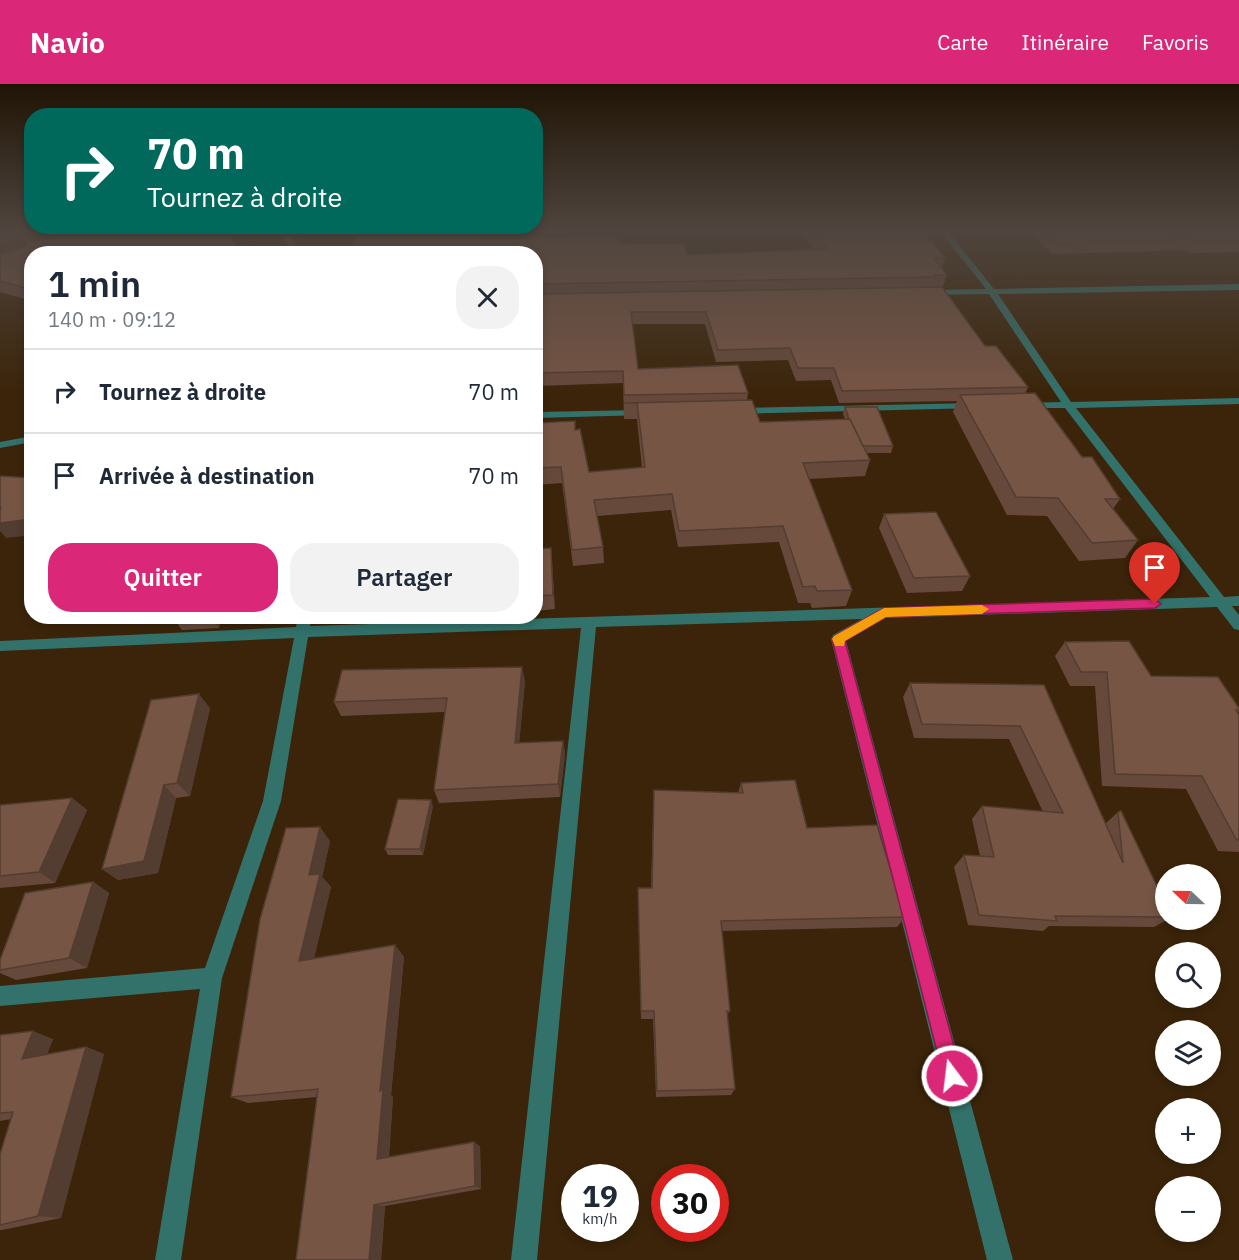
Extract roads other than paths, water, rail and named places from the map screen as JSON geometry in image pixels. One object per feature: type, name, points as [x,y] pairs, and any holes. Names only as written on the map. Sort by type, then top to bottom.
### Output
[{"type":"street","points":[[986,285],[1068,405],[1239,625]]},
{"type":"street","points":[[922,293],[1239,287]]},
{"type":"street","points":[[1008,406],[1239,401]]},
{"type":"street","points":[[725,411],[985,406]]},
{"type":"street","points":[[543,415],[654,413]]},
{"type":"street","points":[[0,445],[24,440]]},
{"type":"street","points":[[543,622],[1239,601]]},
{"type":"street","points":[[884,613],[838,639],[1000,1260]]},
{"type":"street","points":[[524,1260],[589,622]]},
{"type":"street","points":[[0,646],[304,624],[272,801],[212,978],[168,1260]]},
{"type":"street","points":[[0,996],[212,978]]}]
